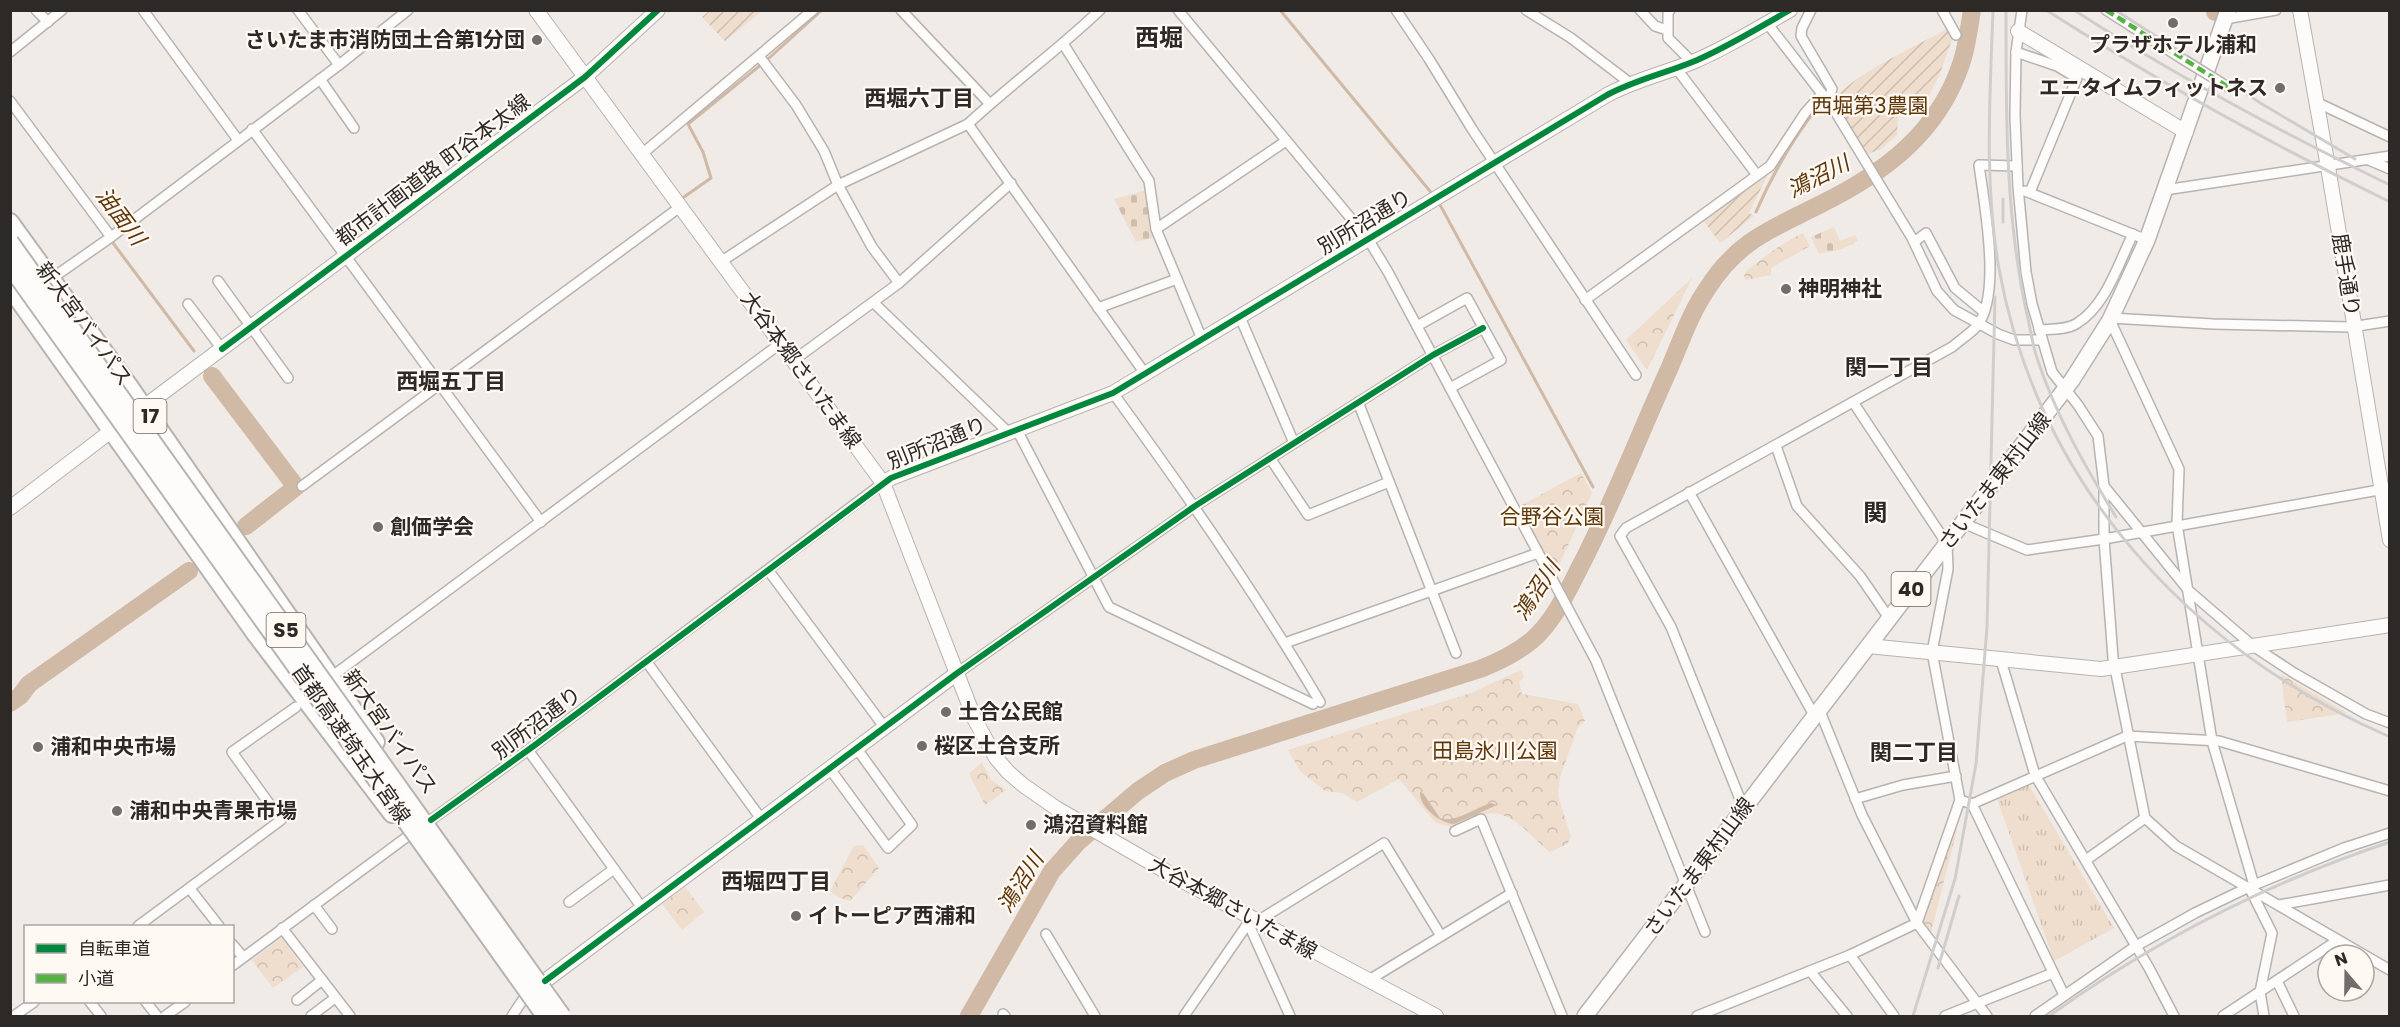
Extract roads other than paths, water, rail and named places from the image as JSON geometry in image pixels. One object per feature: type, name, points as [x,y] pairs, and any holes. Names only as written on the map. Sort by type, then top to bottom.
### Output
[{"type":"highway","name":"新大宮バイパス","points":[[10,222],[144,407],[571,1017]]},
{"type":"highway","name":"首都高速埼玉大宮線","points":[[10,242],[562,1017]]},
{"type":"highway","name":"首都高速埼玉大宮線","points":[[10,266],[545,1017]]},
{"type":"highway","name":"新大宮バイパス","points":[[14,299],[121,423]]},
{"type":"highway","points":[[80,319],[90,341],[103,387],[121,423],[169,482],[192,545],[256,635],[408,836],[537,1017]]},
{"type":"highway","points":[[256,635],[288,612]]},
{"type":"main road","name":"さいたま東村山線","points":[[1585,1017],[1816,712],[2066,389],[2113,314],[2147,240],[2227,15]]},
{"type":"street","points":[[36,10],[48,22]]},
{"type":"street","points":[[10,52],[62,10]]},
{"type":"street","points":[[142,10],[238,140]]},
{"type":"street","points":[[298,10],[339,65]]},
{"type":"street","points":[[51,279],[339,65],[408,10]]},
{"type":"street","name":"大谷本郷さいたま線","points":[[536,10],[883,483],[975,720],[1002,765],[1039,798],[1252,922],[1369,980],[1436,1017]]},
{"type":"street","name":"都市計画道路 町谷本太線","points":[[10,508],[585,77],[658,10]]},
{"type":"street","points":[[642,154],[762,60],[813,10]]},
{"type":"street","points":[[901,10],[990,104]]},
{"type":"street","points":[[722,261],[838,185],[968,124],[1064,45],[1100,10]]},
{"type":"street","points":[[1178,10],[1368,238],[1555,582],[1600,670],[1705,932]]},
{"type":"street","points":[[1396,10],[1636,375]]},
{"type":"street","points":[[1526,10],[1571,38],[1630,83]]},
{"type":"street","points":[[1640,10],[1655,26],[1667,30]]},
{"type":"street","points":[[1670,10],[1668,38],[1692,62]]},
{"type":"street","name":"別所沼通り","points":[[431,820],[891,478],[1113,393],[1494,162],[1630,83],[1692,62],[1790,10]]},
{"type":"street","points":[[1585,300],[1770,166],[1805,113],[1832,95],[1830,84],[1801,36],[1802,28],[1811,10]]},
{"type":"street","points":[[1942,10],[1956,35]]},
{"type":"street","points":[[2022,10],[2016,52],[2015,116],[2018,188],[2026,272],[2040,335],[2052,372],[2098,436],[2104,486],[2104,538],[2115,667],[2145,818],[2176,846],[2251,886],[2390,970]]},
{"type":"street","points":[[2106,10],[2233,90]]},
{"type":"street","points":[[2227,15],[2276,10]]},
{"type":"street","name":"鹿手通り","points":[[2300,10],[2354,326],[2385,489],[2390,540]]},
{"type":"street","points":[[1767,23],[1825,98],[1865,160],[1914,242],[1936,290],[1954,310],[1978,325],[2014,340],[2076,324],[2092,310],[2102,297],[2133,234]]},
{"type":"street","points":[[2018,31],[2186,132]]},
{"type":"street","points":[[1064,45],[1149,181],[1156,229],[1202,339]]},
{"type":"street","points":[[2016,52],[2057,66],[2077,78],[2030,192]]},
{"type":"street","points":[[762,60],[813,132],[824,151],[838,185],[872,247],[899,283]]},
{"type":"street","points":[[1676,68],[1757,176]]},
{"type":"street","points":[[320,79],[354,128]]},
{"type":"street","points":[[10,101],[110,237]]},
{"type":"street","points":[[2316,102],[2390,136]]},
{"type":"street","points":[[968,124],[1146,375]]},
{"type":"street","points":[[252,129],[541,522]]},
{"type":"street","points":[[1156,229],[1286,141]]},
{"type":"street","points":[[2165,190],[2390,156]]},
{"type":"street","points":[[2369,160],[2390,169]]},
{"type":"street","points":[[1744,809],[1671,627],[1620,536],[1626,528],[1689,492],[1952,347],[1978,325],[1989,291],[1989,251],[1979,165],[2017,166]]},
{"type":"street","points":[[794,360],[899,283],[1011,183]]},
{"type":"street","points":[[2018,188],[2147,240]]},
{"type":"street","points":[[302,486],[680,207]]},
{"type":"street","points":[[1914,242],[1926,233],[1955,288],[1984,312]]},
{"type":"street","points":[[1098,308],[1177,279]]},
{"type":"street","points":[[218,281],[288,378]]},
{"type":"street","points":[[2102,297],[2113,314],[2179,469],[2177,524],[2212,741],[2251,886],[2272,933],[2260,992],[2264,1017]]},
{"type":"street","points":[[1417,326],[1467,298],[1501,360],[1450,388]]},
{"type":"street","points":[[874,303],[1013,431],[1109,607],[1317,703],[1286,643],[1195,506],[1113,393]]},
{"type":"street","points":[[188,304],[222,349]]},
{"type":"street","points":[[2113,314],[2212,324],[2354,326],[2390,321]]},
{"type":"street","points":[[1240,317],[1294,443]]},
{"type":"street","points":[[545,981],[956,674],[1195,506],[1433,355],[1483,328]]},
{"type":"street","points":[[331,676],[781,343]]},
{"type":"street","points":[[1358,402],[1456,653]]},
{"type":"street","points":[[1697,1017],[1850,955],[1917,923],[1960,800],[1932,652],[1948,568],[1947,544],[1853,402]]},
{"type":"street","points":[[1776,446],[1797,506],[1860,576],[1889,618]]},
{"type":"street","points":[[1270,458],[1308,514],[1389,482]]},
{"type":"street","points":[[2104,486],[2189,591],[2253,646],[2294,673],[2366,714],[2390,723]]},
{"type":"street","points":[[1963,523],[2027,550],[2385,489]]},
{"type":"street","points":[[1689,492],[1816,712],[1884,861],[1917,923],[1987,1017]]},
{"type":"street","points":[[1286,643],[1538,553]]},
{"type":"street","points":[[768,570],[885,728]]},
{"type":"street","points":[[1868,646],[2000,657],[2101,669],[2390,625]]},
{"type":"street","points":[[2000,657],[2035,775],[2136,946],[2174,1017]]},
{"type":"street","points":[[646,661],[762,820]]},
{"type":"street","points":[[141,925],[281,820],[232,752],[296,707]]},
{"type":"street","points":[[1960,800],[1972,804],[2127,736],[2212,741],[2390,791]]},
{"type":"street","points":[[830,770],[888,848],[912,825],[857,749]]},
{"type":"street","points":[[528,750],[643,909]]},
{"type":"street","points":[[1855,799],[1903,785],[1956,776]]},
{"type":"street","points":[[1972,804],[2064,995]]},
{"type":"street","points":[[2086,860],[2145,818]]},
{"type":"street","points":[[1455,831],[1480,819],[1562,1017]]},
{"type":"street","points":[[2035,1017],[2136,946],[2195,913],[2251,886],[2344,848],[2390,833]]},
{"type":"street","points":[[234,964],[408,836]]},
{"type":"street","points":[[1187,1015],[1252,922],[1384,843],[1441,936]]},
{"type":"street","points":[[569,902],[614,869]]},
{"type":"street","points":[[2279,905],[2390,885]]},
{"type":"street","points":[[190,889],[217,925]]},
{"type":"street","points":[[1369,980],[1512,893]]},
{"type":"street","points":[[314,905],[332,929]]},
{"type":"street","points":[[1252,922],[1290,1017]]},
{"type":"street","points":[[282,928],[350,1017]]},
{"type":"street","points":[[1046,934],[1095,1017]]},
{"type":"street","points":[[2223,1017],[2338,940]]},
{"type":"street","points":[[234,946],[243,957]]},
{"type":"street","points":[[1850,955],[1893,1017]]},
{"type":"street","points":[[1810,971],[1847,1017]]},
{"type":"street","points":[[1945,1017],[2053,973]]},
{"type":"street","points":[[297,1000],[322,980]]},
{"type":"street","points":[[2277,981],[2294,1017]]},
{"type":"street","points":[[311,1016],[336,998]]},
{"type":"street","points":[[512,1017],[524,998]]},
{"type":"street","points":[[14,1017],[33,1003]]},
{"type":"street","points":[[91,1003],[100,1017]]},
{"type":"street","points":[[147,1003],[157,1017]]},
{"type":"street","points":[[165,1017],[184,1003]]},
{"type":"waterway","points":[[684,197],[711,178],[703,152],[688,124],[768,59],[822,10]]},
{"type":"waterway","points":[[1280,10],[1434,196]]},
{"type":"waterway","name":"鴻沼川","points":[[969,1016],[1052,871],[1078,842],[1138,791],[1165,773],[1194,760],[1480,669],[1513,653],[1531,641],[1547,625],[1571,585],[1593,541],[1696,307],[1707,289],[1731,259],[1757,237],[1866,179],[1906,148],[1938,111],[1951,89],[1961,64],[1972,10]]},
{"type":"waterway","points":[[1756,212],[1786,153],[1824,99]]},
{"type":"waterway","points":[[1438,201],[1593,487]]},
{"type":"waterway","name":"油面川","points":[[110,239],[194,351]]},
{"type":"waterway","name":"油面川","points":[[212,376],[296,487],[246,526]]},
{"type":"waterway","name":"油面川","points":[[294,484],[297,481]]},
{"type":"waterway","name":"鴻沼川","points":[[1607,493],[1611,502]]},
{"type":"waterway","name":"油面川","points":[[10,703],[20,696],[29,684],[189,571]]},
{"type":"railway","points":[[1993,10],[1989,140],[1994,237],[1999,269],[2019,348],[2049,422],[2088,490],[2135,552],[2189,608],[2251,658],[2318,701],[2390,737]]},
{"type":"railway","points":[[2006,10],[2010,198],[2019,273],[2032,340],[2062,420],[2082,460],[2116,517]]},
{"type":"railway","points":[[2046,10],[2215,111],[2390,202]]},
{"type":"railway","points":[[2074,10],[2151,58],[2229,102],[2390,185]]},
{"type":"railway","points":[[2115,10],[2262,104],[2355,159]]},
{"type":"railway","points":[[2003,199],[2003,222]]},
{"type":"railway","points":[[1913,1016],[1955,879],[1976,764],[1987,627],[1995,297]]},
{"type":"railway","points":[[2049,1016],[2129,963],[2213,916],[2300,876],[2390,842]]},
{"type":"railway","points":[[1938,968],[1959,896]]},
{"type":"place","name":"プラザホテル浦和","points":[[2173,23]]},
{"type":"place","name":"さいたま市消防団土合第1分団","points":[[537,40]]},
{"type":"place","name":"エニタイムフィットネス","points":[[2280,88]]},
{"type":"place","name":"神明神社","points":[[1786,289]]},
{"type":"place","name":"創価学会","points":[[378,527]]},
{"type":"place","name":"土合公民館","points":[[946,712]]},
{"type":"place","name":"桜区土合支所","points":[[922,746]]},
{"type":"place","name":"浦和中央市場","points":[[38,747]]},
{"type":"place","name":"浦和中央青果市場","points":[[117,811]]},
{"type":"place","name":"鴻沼資料館","points":[[1031,825]]},
{"type":"place","name":"イトーピア西浦和","points":[[796,916]]},
{"type":"district","name":"西堀","points":[[1159,38]]},
{"type":"district","name":"西堀六丁目","points":[[919,98]]},
{"type":"district","name":"関一丁目","points":[[1889,367]]},
{"type":"district","name":"西堀五丁目","points":[[451,381]]},
{"type":"district","name":"関","points":[[1875,513]]},
{"type":"district","name":"関二丁目","points":[[1914,752]]},
{"type":"district","name":"西堀四丁目","points":[[776,881]]},
{"type":"park label","name":"西堀第3農園","points":[[1870,106]]},
{"type":"park label","name":"合野谷公園","points":[[1552,517]]},
{"type":"park label","name":"田島氷川公園","points":[[1495,751]]}]
